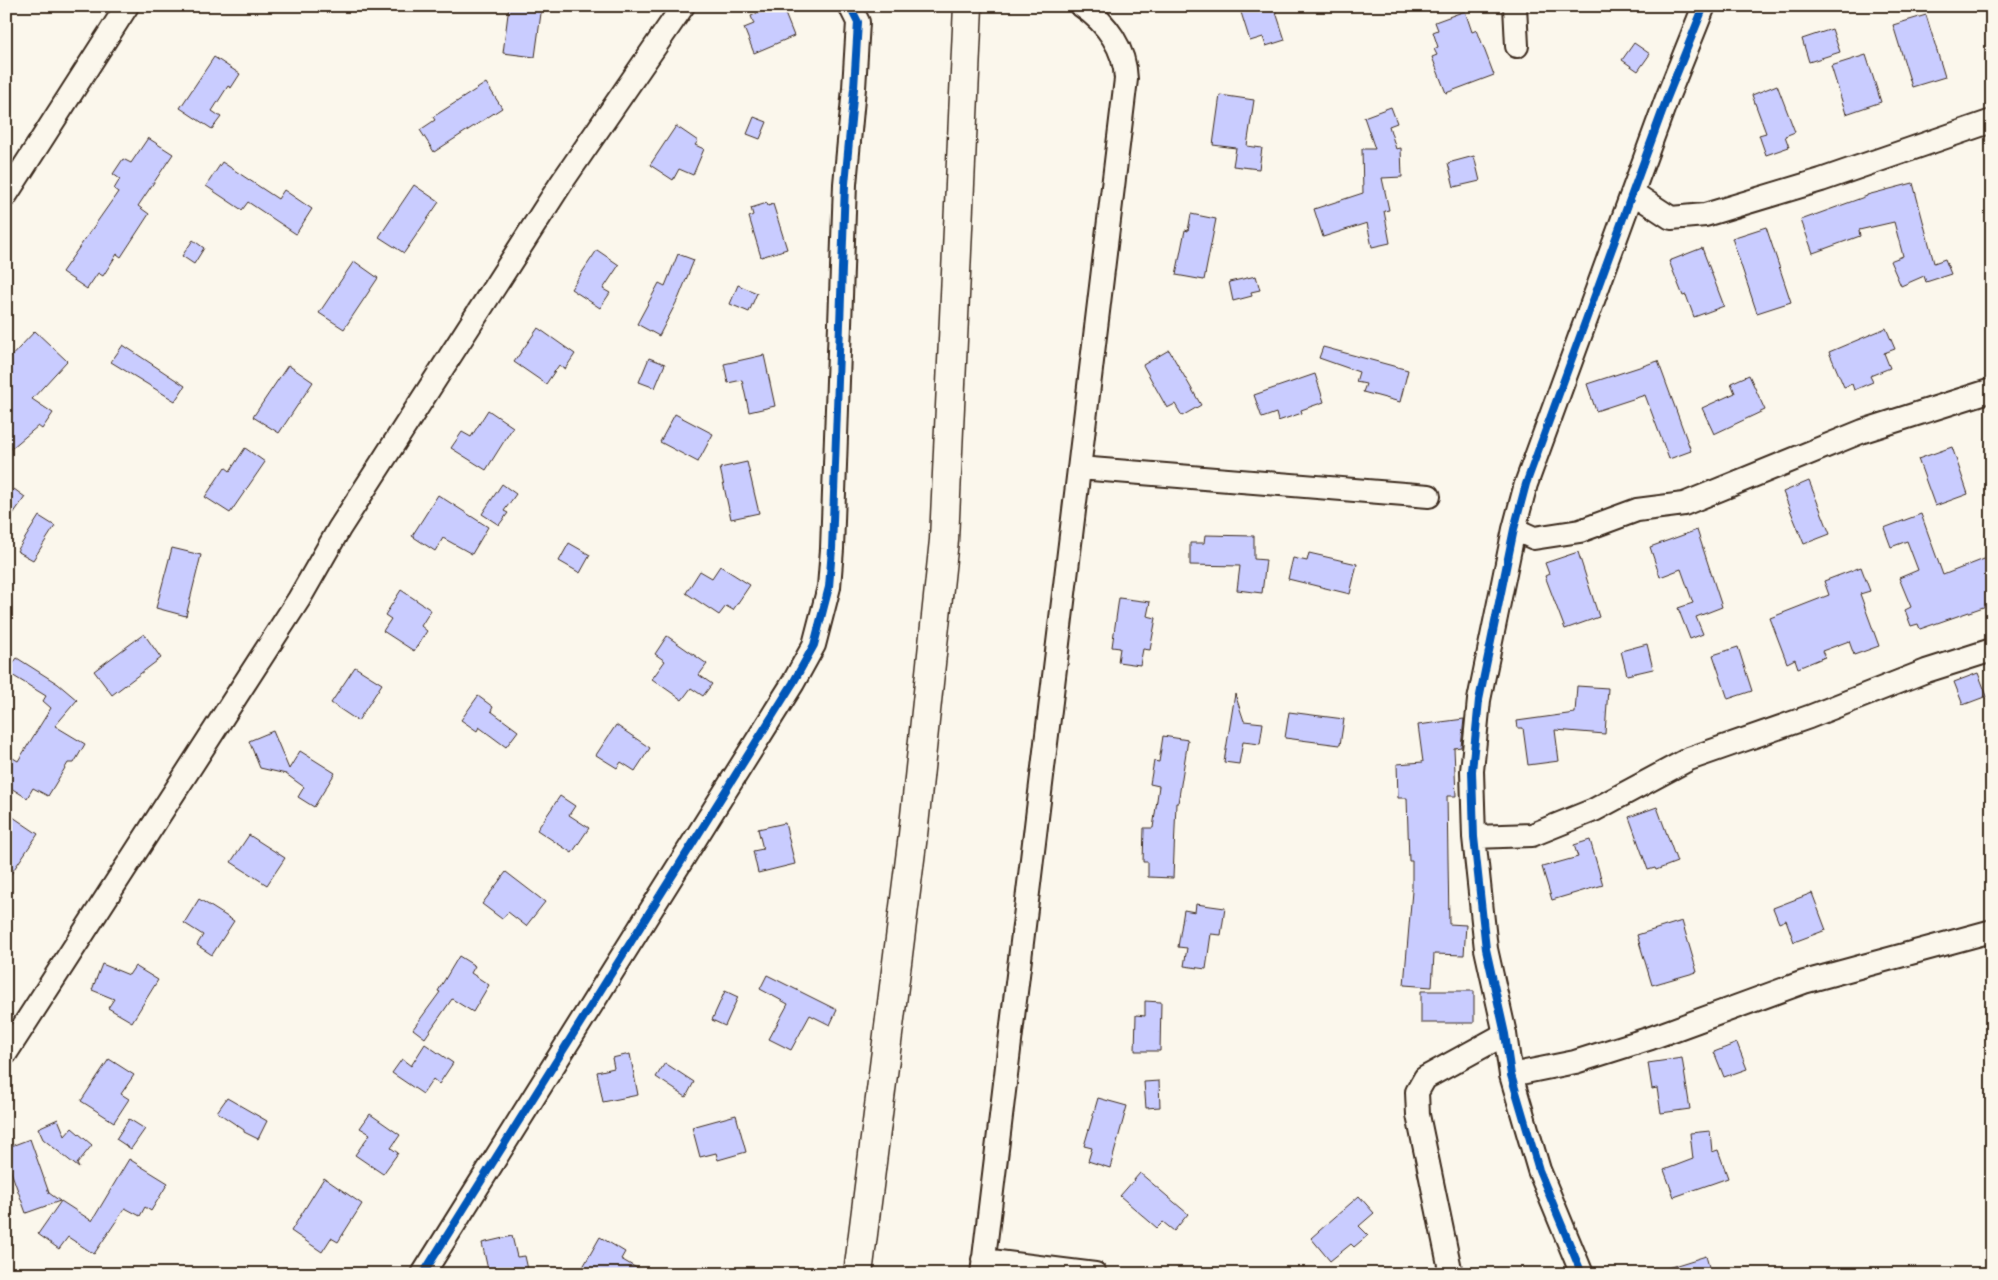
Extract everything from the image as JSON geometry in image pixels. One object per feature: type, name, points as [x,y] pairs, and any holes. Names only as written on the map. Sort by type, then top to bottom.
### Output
[{"type":"main road","points":[[858,1274],[912,845],[944,540],[968,6]]},
{"type":"street","points":[[6,195],[127,6]]},
{"type":"street","points":[[6,1053],[300,599],[339,529],[562,182],[683,6]]},
{"type":"street","points":[[423,1274],[793,683],[814,645],[829,587],[832,549],[845,184],[858,22],[850,6]]},
{"type":"street","points":[[1082,6],[1091,12],[1116,40],[1126,62],[1126,79],[983,1267],[1095,1274]]},
{"type":"street","points":[[1515,6],[1516,46]]},
{"type":"street","points":[[1582,1274],[1539,1170],[1511,1075],[1505,1034],[1486,949],[1474,838],[1472,771],[1479,700],[1514,529],[1526,484],[1667,98],[1704,6]]},
{"type":"street","points":[[1633,193],[1671,218],[1704,215],[1821,180],[1992,121]]},
{"type":"street","points":[[1514,529],[1534,538],[1580,531],[1637,510],[1684,504],[1863,431],[1992,390]]},
{"type":"street","points":[[1079,468],[1430,496]]},
{"type":"street","points":[[1474,838],[1532,835],[1594,810],[1689,759],[1810,717],[1926,671],[1992,650]]},
{"type":"street","points":[[1511,1075],[1575,1062],[1804,982],[1992,931]]},
{"type":"street","points":[[1451,1274],[1418,1115],[1417,1092],[1425,1078],[1505,1034]]},
{"type":"building","points":[[509,6],[542,6],[535,57],[503,53]]},
{"type":"building","points":[[775,6],[782,6],[794,36],[754,53],[744,28],[754,24],[751,16]]},
{"type":"building","points":[[1239,6],[1274,6],[1285,40],[1266,46],[1263,37],[1250,41]]},
{"type":"building","points":[[1465,11],[1472,32],[1477,30],[1494,75],[1446,93],[1432,57],[1437,55],[1434,49],[1438,47],[1433,32],[1438,30],[1435,22]]},
{"type":"building","points":[[1926,15],[1945,77],[1912,87],[1893,25]]},
{"type":"building","points":[[1832,29],[1840,52],[1809,62],[1802,39]]},
{"type":"building","points":[[1634,43],[1650,54],[1638,71],[1622,60]]},
{"type":"building","points":[[1866,55],[1881,102],[1846,114],[1831,66]]},
{"type":"building","points":[[214,57],[240,74],[231,88],[228,86],[212,111],[221,117],[212,129],[180,108]]},
{"type":"building","points":[[486,83],[502,108],[434,152],[420,130],[435,120],[433,117]]},
{"type":"building","points":[[1777,85],[1795,132],[1785,136],[1789,147],[1766,155],[1759,135],[1766,133],[1752,95]]},
{"type":"building","points":[[1220,95],[1254,100],[1247,146],[1262,148],[1259,169],[1233,166],[1236,148],[1213,145]]},
{"type":"building","points":[[1391,107],[1397,123],[1389,126],[1396,149],[1401,148],[1402,177],[1382,178],[1389,210],[1384,211],[1390,243],[1372,247],[1367,223],[1323,237],[1314,209],[1363,193],[1362,149],[1375,149],[1364,117]]},
{"type":"building","points":[[754,117],[767,122],[760,139],[747,134]]},
{"type":"building","points":[[676,126],[698,141],[695,145],[704,149],[693,175],[679,169],[673,180],[650,165]]},
{"type":"building","points":[[148,138],[173,154],[138,206],[149,214],[121,257],[117,254],[103,276],[98,273],[87,289],[62,272],[118,192],[114,189],[120,179],[113,174],[123,159],[131,163]]},
{"type":"building","points":[[1474,156],[1480,181],[1454,187],[1448,163]]},
{"type":"building","points":[[222,162],[278,199],[284,190],[312,209],[296,234],[248,202],[242,210],[206,186]]},
{"type":"building","points":[[1913,183],[1934,263],[1945,259],[1951,274],[1926,282],[1924,276],[1901,286],[1890,261],[1903,256],[1894,222],[1859,230],[1860,236],[1813,253],[1801,220],[1867,195]]},
{"type":"building","points":[[414,185],[439,202],[404,253],[379,237]]},
{"type":"building","points":[[767,203],[768,206],[773,204],[787,249],[761,257],[749,217],[753,215],[751,208]]},
{"type":"building","points":[[1191,214],[1216,219],[1204,280],[1176,275],[1185,230],[1188,231]]},
{"type":"building","points":[[1766,227],[1791,302],[1757,313],[1732,238]]},
{"type":"building","points":[[193,240],[204,248],[194,264],[182,256]]},
{"type":"building","points":[[1702,248],[1724,306],[1694,317],[1686,295],[1683,296],[1669,261]]},
{"type":"building","points":[[597,250],[619,265],[603,289],[610,293],[600,308],[571,289]]},
{"type":"building","points":[[678,254],[694,260],[679,297],[659,336],[637,324],[659,283],[665,286]]},
{"type":"building","points":[[354,261],[378,278],[344,329],[319,313]]},
{"type":"building","points":[[1256,276],[1260,290],[1251,292],[1252,296],[1233,301],[1229,282]]},
{"type":"building","points":[[738,285],[757,293],[749,312],[730,304]]},
{"type":"building","points":[[538,328],[575,354],[565,369],[559,365],[546,384],[514,362]]},
{"type":"building","points":[[1886,328],[1895,349],[1884,353],[1890,368],[1870,376],[1873,382],[1854,390],[1852,384],[1844,387],[1829,352]]},
{"type":"building","points":[[35,331],[67,361],[32,399],[53,413],[42,429],[38,426],[6,453],[6,362]]},
{"type":"building","points":[[123,345],[185,386],[175,401],[111,362]]},
{"type":"building","points":[[1323,347],[1408,370],[1400,402],[1363,392],[1366,384],[1356,382],[1359,372],[1319,358]]},
{"type":"building","points":[[1169,350],[1201,405],[1182,416],[1175,404],[1167,408],[1143,365]]},
{"type":"building","points":[[764,355],[775,406],[749,412],[742,380],[728,383],[724,364]]},
{"type":"building","points":[[649,358],[665,364],[655,388],[639,382]]},
{"type":"building","points":[[1658,361],[1691,451],[1669,459],[1645,395],[1596,411],[1587,384]]},
{"type":"building","points":[[288,365],[313,382],[279,433],[253,417]]},
{"type":"building","points":[[1315,374],[1324,402],[1301,410],[1302,413],[1278,421],[1276,413],[1262,418],[1254,395]]},
{"type":"building","points":[[1749,375],[1765,410],[1714,434],[1702,408],[1735,393],[1731,383]]},
{"type":"building","points":[[488,410],[513,427],[486,470],[451,448],[462,432],[471,437]]},
{"type":"building","points":[[675,414],[713,434],[698,462],[660,442]]},
{"type":"building","points":[[1952,447],[1968,494],[1935,506],[1918,459]]},
{"type":"building","points":[[245,448],[265,462],[230,513],[205,497],[225,467],[230,471]]},
{"type":"building","points":[[747,462],[759,513],[731,519],[720,468]]},
{"type":"building","points":[[1809,481],[1830,534],[1804,544],[1783,492]]},
{"type":"building","points":[[502,484],[516,494],[504,511],[508,513],[499,525],[482,514]]},
{"type":"building","points":[[14,489],[25,497],[6,524],[6,499]]},
{"type":"building","points":[[438,495],[488,527],[472,554],[443,538],[435,551],[412,536]]},
{"type":"building","points":[[1921,514],[1943,575],[1992,556],[1992,604],[1920,629],[1918,624],[1911,626],[1905,610],[1911,607],[1899,578],[1918,570],[1907,541],[1891,547],[1884,528]]},
{"type":"building","points":[[39,516],[55,526],[33,560],[17,551]]},
{"type":"building","points":[[1697,530],[1722,607],[1696,617],[1703,634],[1690,639],[1678,608],[1693,603],[1681,569],[1660,577],[1650,547]]},
{"type":"building","points":[[1205,535],[1254,536],[1254,559],[1266,560],[1262,593],[1237,590],[1240,566],[1190,565],[1190,543],[1204,543]]},
{"type":"building","points":[[569,543],[590,555],[580,573],[559,561]]},
{"type":"building","points":[[172,548],[201,555],[186,616],[156,608]]},
{"type":"building","points":[[1578,552],[1599,617],[1565,629],[1545,576],[1549,574],[1545,563]]},
{"type":"building","points":[[1309,553],[1357,564],[1350,594],[1288,579],[1293,558],[1307,561]]},
{"type":"building","points":[[720,566],[750,585],[733,610],[726,606],[719,615],[686,593],[700,571],[712,578]]},
{"type":"building","points":[[1861,567],[1870,591],[1860,594],[1879,646],[1854,655],[1849,641],[1822,651],[1825,657],[1798,668],[1795,659],[1787,663],[1770,618],[1829,595],[1824,581]]},
{"type":"building","points":[[401,590],[431,610],[421,626],[427,631],[414,651],[383,631],[391,619],[385,615]]},
{"type":"building","points":[[1119,598],[1150,602],[1147,616],[1156,618],[1150,650],[1143,649],[1140,665],[1118,662],[1120,648],[1112,647]]},
{"type":"building","points":[[144,634],[161,658],[112,695],[94,671]]},
{"type":"building","points":[[667,636],[707,664],[699,675],[712,684],[703,696],[691,688],[682,700],[652,679],[665,661],[655,654]]},
{"type":"building","points":[[1647,644],[1653,669],[1627,675],[1621,651]]},
{"type":"building","points":[[1738,647],[1752,691],[1728,699],[1713,655]]},
{"type":"building","points":[[17,658],[58,684],[77,700],[55,726],[85,744],[74,763],[68,763],[48,796],[33,788],[27,798],[6,785],[6,754],[18,761],[51,708],[43,701],[46,696],[7,672]]},
{"type":"building","points":[[355,667],[382,684],[358,721],[331,703]]},
{"type":"building","points":[[1978,673],[1987,696],[1963,705],[1954,682]]},
{"type":"building","points":[[1577,686],[1608,688],[1605,734],[1555,730],[1559,761],[1528,765],[1523,728],[1518,728],[1517,721],[1575,713]]},
{"type":"building","points":[[1235,694],[1244,721],[1263,723],[1260,744],[1243,742],[1239,764],[1224,762]]},
{"type":"building","points":[[478,696],[493,707],[491,711],[518,731],[506,747],[479,727],[477,731],[461,720]]},
{"type":"building","points":[[1289,712],[1344,719],[1340,745],[1285,738]]},
{"type":"building","points":[[1464,719],[1461,747],[1454,748],[1456,796],[1447,796],[1449,924],[1466,925],[1464,955],[1434,954],[1432,987],[1404,985],[1412,891],[1412,861],[1409,861],[1407,798],[1398,798],[1397,764],[1423,762],[1418,725]]},
{"type":"building","points":[[616,725],[650,748],[635,771],[621,762],[617,768],[596,755]]},
{"type":"building","points":[[273,731],[289,769],[300,751],[335,773],[314,807],[298,797],[304,787],[286,774],[260,768],[249,741]]},
{"type":"building","points":[[1163,736],[1188,740],[1178,803],[1176,803],[1173,878],[1148,877],[1148,862],[1143,862],[1144,828],[1153,828],[1159,786],[1150,784],[1154,761],[1159,762]]},
{"type":"building","points":[[560,796],[575,806],[569,815],[589,828],[572,853],[537,830]]},
{"type":"building","points":[[1657,807],[1677,862],[1656,870],[1655,868],[1648,870],[1629,817]]},
{"type":"building","points":[[13,817],[38,834],[6,881],[6,828]]},
{"type":"building","points":[[785,823],[795,864],[758,873],[753,851],[763,849],[758,829]]},
{"type":"building","points":[[249,835],[285,858],[267,885],[231,862]]},
{"type":"building","points":[[1590,840],[1603,885],[1552,900],[1542,867],[1578,857],[1574,845]]},
{"type":"building","points":[[506,872],[545,902],[526,926],[508,912],[502,919],[482,904]]},
{"type":"building","points":[[1812,893],[1826,930],[1794,942],[1786,920],[1779,923],[1773,908]]},
{"type":"building","points":[[199,899],[234,921],[212,955],[197,945],[203,935],[184,923]]},
{"type":"building","points":[[1196,904],[1225,908],[1221,935],[1211,934],[1206,969],[1184,966],[1187,948],[1178,947],[1184,910],[1195,912]]},
{"type":"building","points":[[1682,921],[1697,972],[1652,985],[1637,935]]},
{"type":"building","points":[[459,956],[475,966],[471,973],[489,985],[473,1012],[452,999],[425,1038],[413,1029],[440,992],[438,991]]},
{"type":"building","points":[[102,964],[129,975],[135,966],[158,980],[132,1022],[108,1008],[114,999],[92,990]]},
{"type":"building","points":[[767,975],[837,1010],[830,1025],[810,1015],[791,1050],[769,1039],[788,1004],[760,989]]},
{"type":"building","points":[[725,991],[738,997],[725,1026],[712,1020]]},
{"type":"building","points":[[1421,991],[1474,991],[1474,1023],[1421,1023]]},
{"type":"building","points":[[1145,1001],[1161,1002],[1160,1051],[1135,1051],[1136,1015],[1145,1016]]},
{"type":"building","points":[[1737,1043],[1747,1069],[1724,1077],[1714,1052]]},
{"type":"building","points":[[425,1044],[453,1063],[439,1084],[433,1079],[423,1094],[392,1073],[402,1059],[411,1066]]},
{"type":"building","points":[[630,1054],[638,1095],[603,1102],[597,1072],[614,1068],[612,1058]]},
{"type":"building","points":[[1682,1058],[1690,1109],[1661,1113],[1657,1088],[1652,1089],[1648,1063]]},
{"type":"building","points":[[109,1059],[134,1075],[121,1094],[129,1099],[114,1122],[81,1101]]},
{"type":"building","points":[[665,1063],[694,1082],[686,1097],[656,1077]]},
{"type":"building","points":[[1159,1081],[1160,1107],[1146,1108],[1144,1082]]},
{"type":"building","points":[[227,1098],[267,1121],[258,1139],[244,1132],[244,1130],[217,1112]]},
{"type":"building","points":[[1098,1098],[1127,1106],[1110,1168],[1088,1161],[1092,1148],[1084,1146]]},
{"type":"building","points":[[370,1114],[400,1135],[391,1148],[398,1153],[383,1174],[355,1155],[370,1134],[360,1128]]},
{"type":"building","points":[[736,1115],[746,1152],[718,1160],[716,1153],[700,1157],[692,1127]]},
{"type":"building","points":[[58,1119],[65,1136],[72,1128],[92,1145],[77,1164],[79,1168],[43,1139],[38,1128]]},
{"type":"building","points":[[129,1119],[145,1129],[131,1149],[116,1139]]},
{"type":"building","points":[[1710,1131],[1712,1152],[1718,1150],[1728,1178],[1674,1197],[1664,1170],[1693,1159],[1690,1133]]},
{"type":"building","points":[[30,1139],[49,1193],[60,1201],[26,1213],[6,1158],[6,1148]]},
{"type":"building","points":[[129,1159],[168,1183],[151,1211],[145,1207],[140,1216],[125,1208],[94,1254],[68,1237],[59,1249],[38,1234],[61,1201],[92,1221]]},
{"type":"building","points":[[1140,1173],[1188,1214],[1174,1231],[1163,1222],[1157,1228],[1120,1196]]},
{"type":"building","points":[[324,1178],[362,1204],[338,1242],[331,1238],[322,1252],[291,1231]]},
{"type":"building","points":[[1359,1196],[1374,1213],[1359,1226],[1368,1235],[1354,1247],[1351,1244],[1330,1261],[1311,1238]]},
{"type":"building","points":[[512,1236],[517,1257],[525,1256],[529,1274],[489,1274],[482,1243]]},
{"type":"building","points":[[600,1237],[625,1252],[621,1259],[647,1274],[579,1274]]},
{"type":"building","points":[[1706,1256],[1711,1274],[1661,1274],[1661,1270]]},
{"type":"cycle path","points":[[423,1274],[793,683],[814,645],[829,587],[832,549],[845,184],[858,22],[850,6]]},
{"type":"cycle path","points":[[1582,1274],[1539,1170],[1511,1075],[1505,1034],[1486,949],[1474,837],[1472,771],[1479,700],[1514,529],[1526,484],[1667,98],[1704,6]]}]
